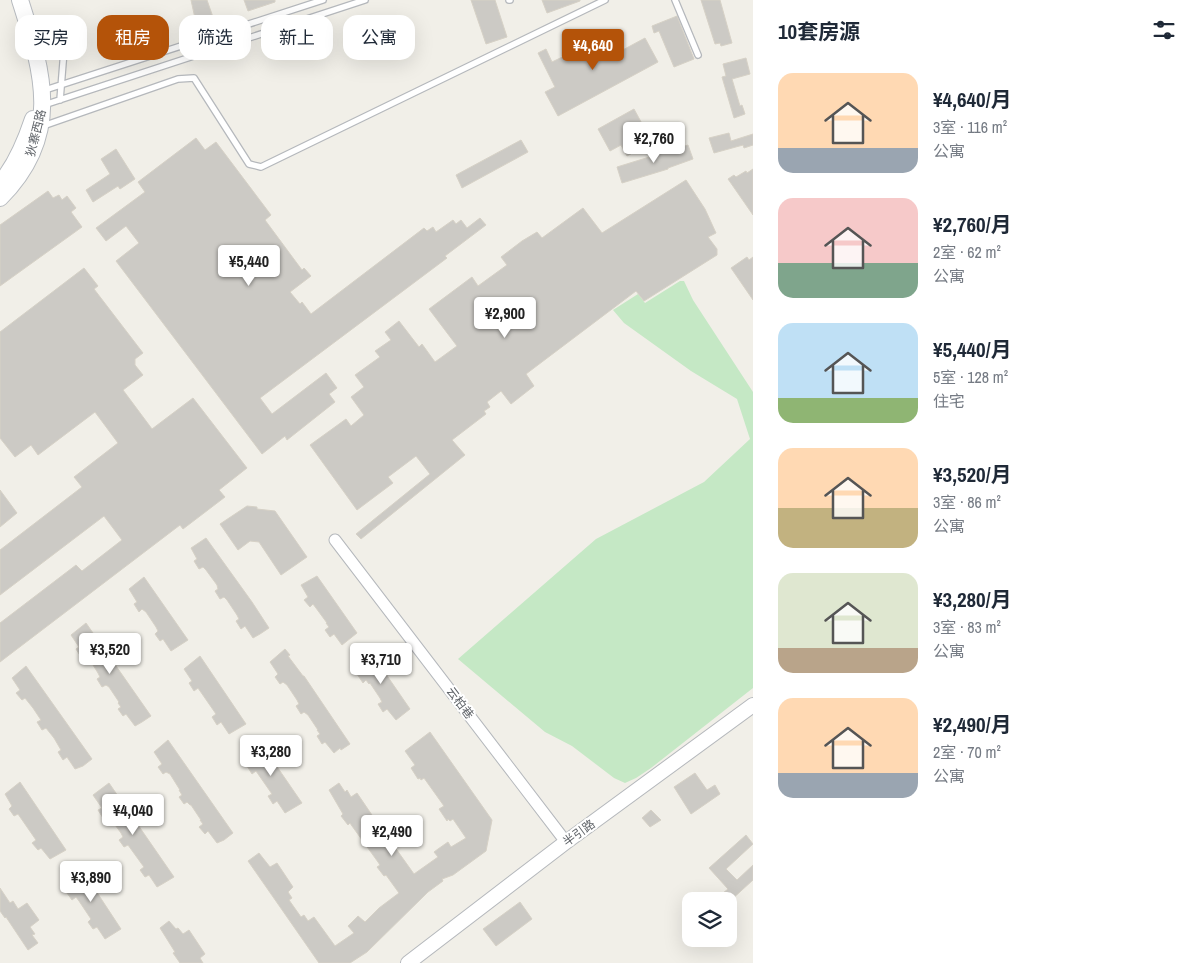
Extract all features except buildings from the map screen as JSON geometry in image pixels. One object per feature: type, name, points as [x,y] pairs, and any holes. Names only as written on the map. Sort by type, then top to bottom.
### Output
[{"type":"main road","name":"狄寨西路","points":[[0,184],[12,168],[43,116],[28,57],[10,0]]},
{"type":"main road","name":"狄寨西路","points":[[20,0],[42,78],[38,99]]},
{"type":"main road","name":"狄寨西路","points":[[0,198],[29,162],[36,146],[34,129]]},
{"type":"street","name":"云柏巷","points":[[335,540],[566,842]]},
{"type":"street","name":"半引路","points":[[408,963],[566,842],[753,705]]},
{"type":"lane","points":[[38,99],[61,85],[323,0]]},
{"type":"lane","points":[[38,99],[60,100],[365,0]]},
{"type":"lane","points":[[34,129],[178,79],[194,78],[249,164],[261,167],[605,0]]},
{"type":"lane","points":[[675,0],[698,55]]},
{"type":"lane","points":[[60,100],[63,60]]},
{"type":"green space","points":[[680,281],[684,281],[693,300],[753,392],[753,688],[651,768],[625,783],[614,778],[572,746],[545,732],[458,659],[596,539],[704,482],[750,439],[737,399],[691,371],[624,323],[613,310],[638,294],[645,303]]}]
